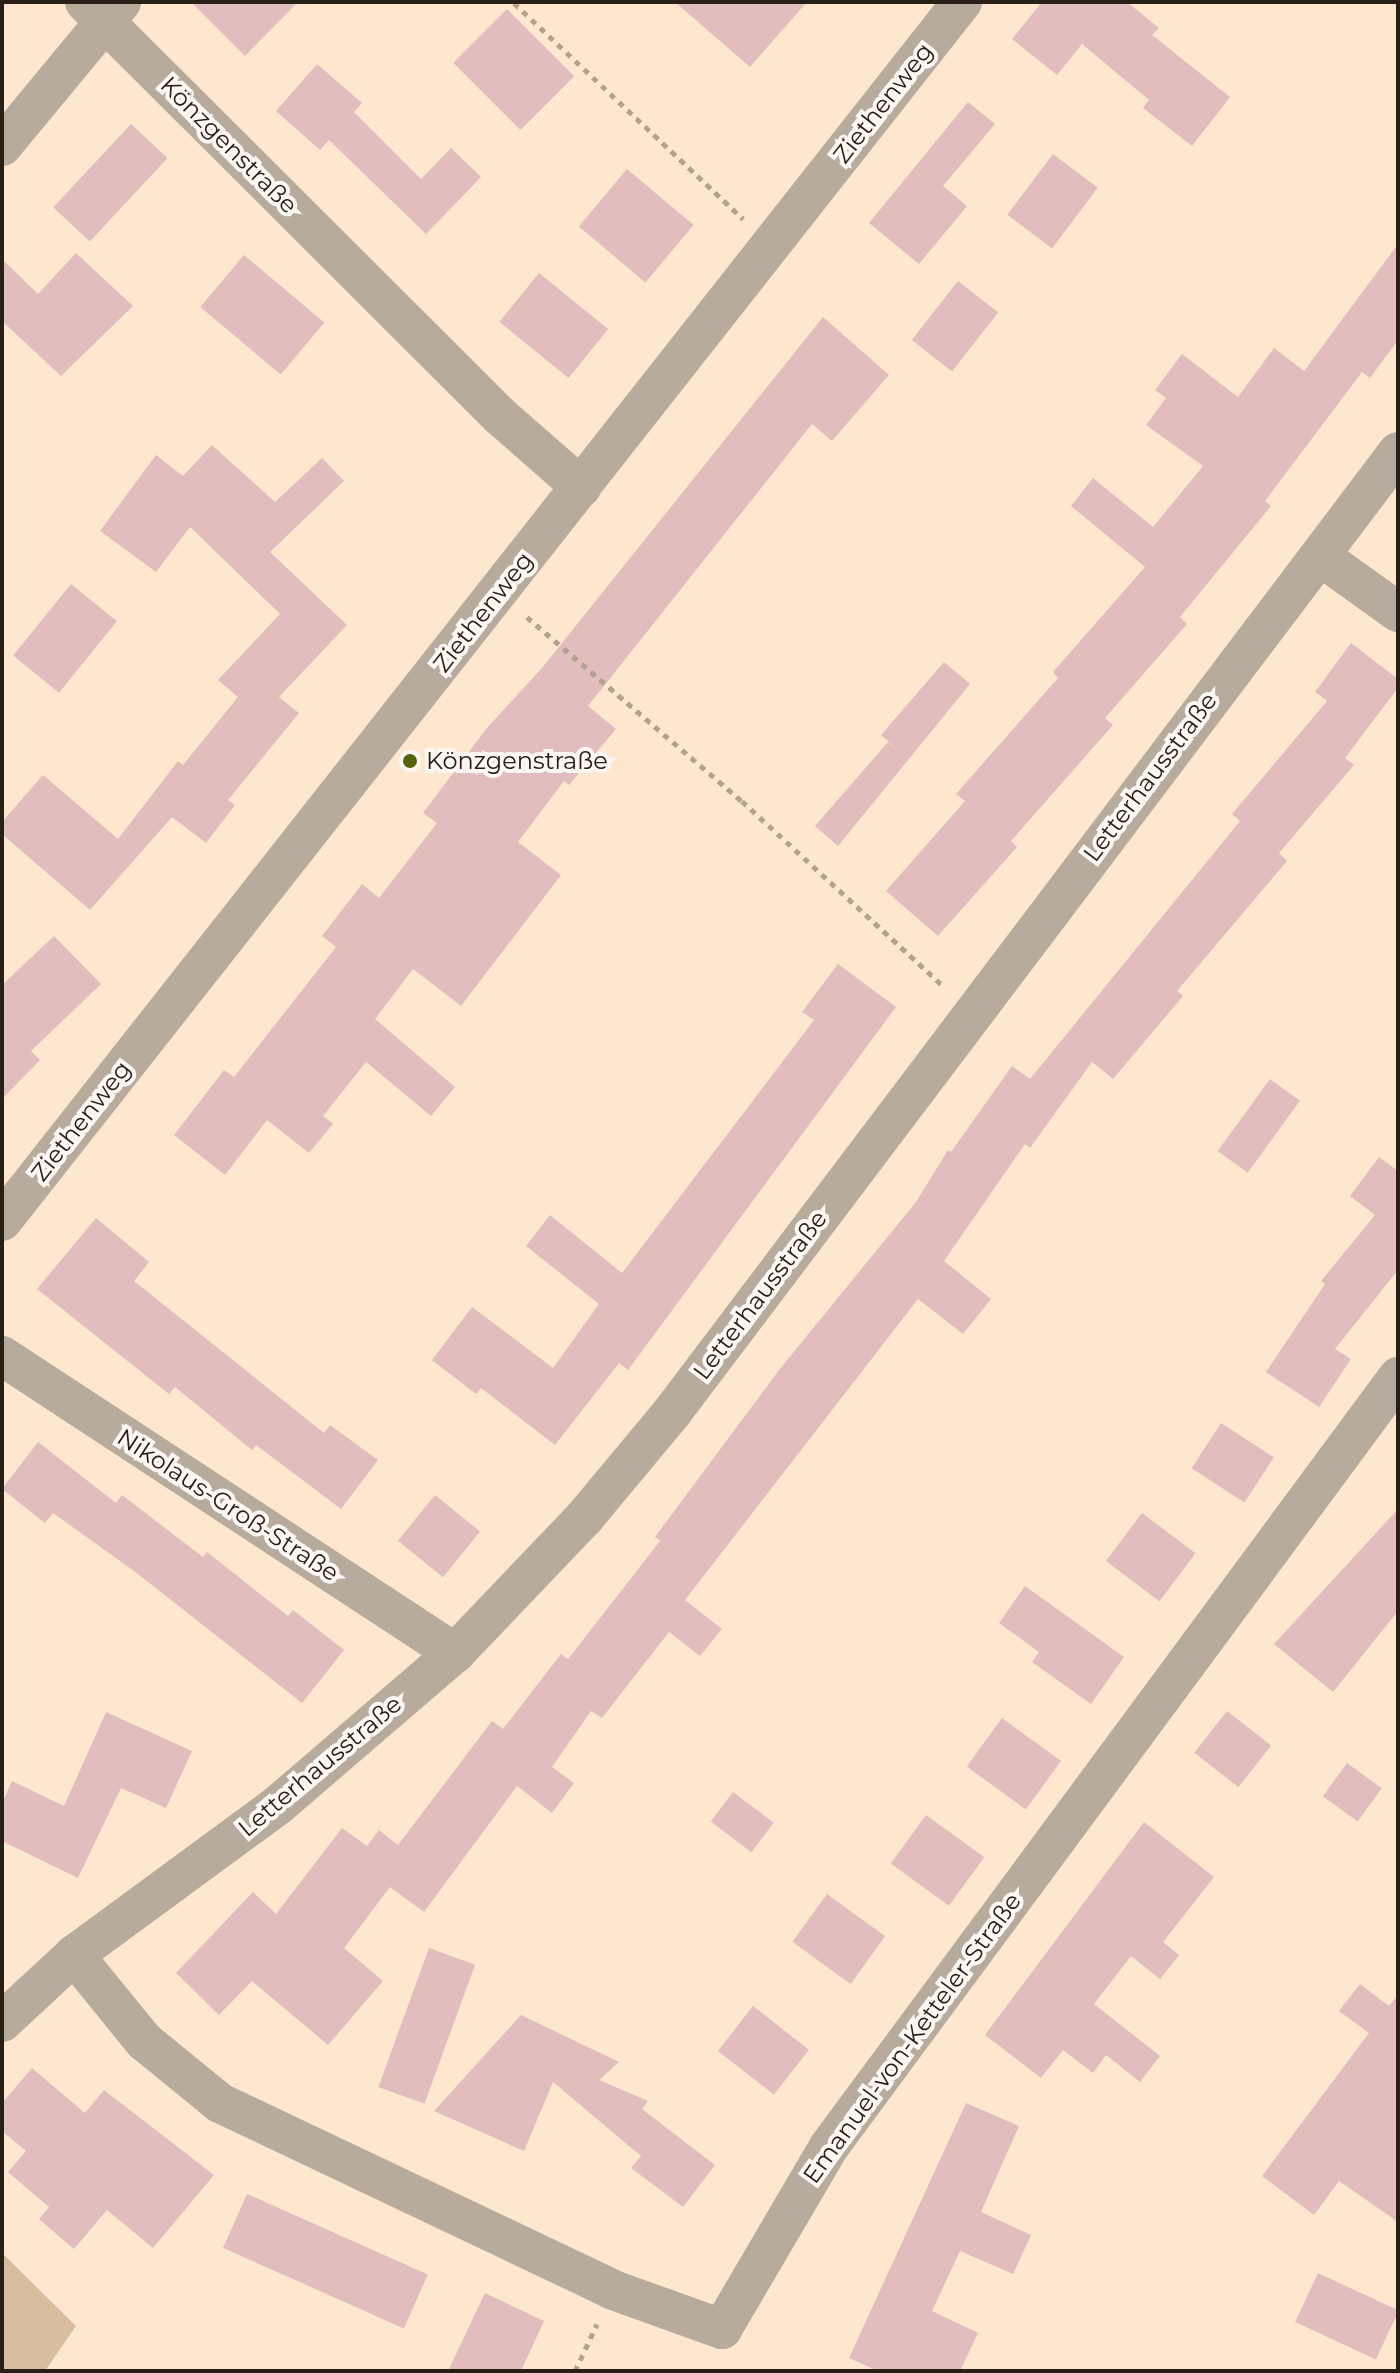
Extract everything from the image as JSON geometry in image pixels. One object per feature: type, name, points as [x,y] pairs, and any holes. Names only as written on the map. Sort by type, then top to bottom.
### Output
[{"type":"street","name":"Ziethenweg","points":[[2,1221],[962,2]]},
{"type":"street","points":[[2,146],[104,9]]},
{"type":"street","name":"Könzgenstraße","points":[[104,9],[500,416],[581,487]]},
{"type":"street","name":"Letterhausstraße","points":[[2,2022],[74,1955],[278,1805],[455,1653],[584,1518],[673,1411],[971,1012],[1398,452]]},
{"type":"street","points":[[1320,556],[1398,612]]},
{"type":"street","name":"Nikolaus-Groß-Straße","points":[[2,1356],[455,1653]]},
{"type":"street","name":"Emanuel-von-Ketteler-Straße","points":[[74,1955],[144,2041],[220,2103],[613,2290],[722,2329],[828,2148],[1398,1377]]},
{"type":"path","points":[[514,3],[771,245]]},
{"type":"path","points":[[499,593],[742,801],[971,1012]]},
{"type":"path","points":[[575,2371],[613,2290]]},
{"type":"shaded area","points":[[2,2253],[76,2326],[45,2371],[2,2371]]},
{"type":"building","points":[[191,2],[298,2],[245,56]]},
{"type":"building","points":[[675,2],[807,2],[750,67]]},
{"type":"building","points":[[1042,2],[1127,2],[1159,28],[1152,35],[1230,97],[1192,146],[1143,108],[1149,100],[1082,44],[1057,75],[1012,39]]},
{"type":"building","points":[[507,9],[574,76],[520,130],[453,63]]},
{"type":"building","points":[[317,64],[362,103],[354,112],[421,179],[451,148],[481,177],[426,234],[329,140],[320,150],[276,111]]},
{"type":"building","points":[[968,102],[995,124],[943,186],[967,206],[919,264],[869,223]]},
{"type":"building","points":[[131,124],[168,158],[90,241],[53,207]]},
{"type":"building","points":[[1053,154],[1098,188],[1052,248],[1007,215]]},
{"type":"building","points":[[627,169],[694,225],[645,282],[579,226]]},
{"type":"building","points":[[1398,244],[1398,340],[1370,378],[1362,372],[1265,501],[1271,506],[1180,617],[1187,624],[1105,718],[1113,725],[1011,841],[1017,847],[938,936],[886,891],[965,801],[956,794],[1058,678],[1053,672],[1145,567],[1071,506],[1093,478],[1153,527],[1203,466],[1146,425],[1166,398],[1155,390],[1182,354],[1238,397],[1274,348],[1304,371]]},
{"type":"building","points":[[76,253],[133,306],[61,376],[2,321],[2,259],[38,294]]},
{"type":"building","points":[[244,255],[324,322],[281,375],[200,307]]},
{"type":"building","points":[[539,273],[608,329],[569,378],[499,322]]},
{"type":"building","points":[[958,281],[998,312],[952,371],[912,340]]},
{"type":"building","points":[[823,317],[889,375],[832,441],[812,424],[588,706],[616,729],[569,785],[564,781],[518,842],[561,875],[461,1006],[413,969],[375,1019],[455,1087],[431,1116],[366,1062],[323,1116],[333,1124],[309,1153],[267,1120],[225,1175],[174,1135],[224,1070],[234,1077],[336,947],[322,936],[362,884],[379,898],[437,823],[423,813],[486,729],[542,668]]},
{"type":"building","points":[[212,445],[275,502],[322,458],[344,481],[270,552],[347,625],[279,697],[299,713],[228,800],[235,805],[206,843],[172,817],[90,910],[2,834],[2,822],[43,775],[118,839],[178,761],[183,765],[238,697],[218,680],[280,614],[190,527],[156,572],[100,531],[156,455],[183,476]]},
{"type":"building","points":[[71,584],[117,621],[59,693],[13,655]]},
{"type":"building","points":[[1351,643],[1398,679],[1398,688],[1345,758],[1354,765],[1279,853],[1287,861],[1177,991],[1183,996],[1113,1079],[1092,1062],[1030,1148],[1025,1144],[944,1261],[991,1299],[963,1334],[918,1299],[685,1600],[722,1629],[700,1656],[669,1632],[602,1718],[591,1711],[552,1767],[574,1783],[552,1813],[517,1786],[424,1912],[390,1887],[344,1948],[383,1981],[328,2045],[252,1981],[219,2015],[176,1973],[253,1892],[276,1914],[342,1828],[367,1846],[379,1830],[398,1845],[492,1721],[503,1729],[561,1654],[568,1659],[660,1541],[655,1537],[779,1370],[916,1202],[948,1150],[951,1152],[1012,1066],[1030,1079],[1240,821],[1232,814],[1327,701],[1315,692]]},
{"type":"building","points":[[944,662],[970,684],[838,846],[815,826],[888,742],[902,754],[881,735]]},
{"type":"building","points":[[54,936],[101,984],[31,1051],[40,1060],[2,1099],[2,985]]},
{"type":"building","points":[[838,964],[896,1007],[628,1370],[619,1363],[555,1445],[481,1388],[476,1394],[432,1360],[472,1307],[553,1368],[599,1304],[526,1246],[550,1215],[622,1273],[814,1020],[802,1012]]},
{"type":"building","points":[[1270,1079],[1300,1101],[1248,1173],[1218,1151]]},
{"type":"building","points":[[1379,1157],[1398,1171],[1398,1270],[1335,1349],[1351,1359],[1319,1407],[1266,1372],[1325,1284],[1321,1281],[1375,1215],[1350,1196]]},
{"type":"building","points":[[96,1218],[149,1262],[134,1281],[324,1433],[330,1425],[378,1460],[341,1509],[256,1445],[252,1450],[175,1387],[169,1394],[37,1289]]},
{"type":"building","points":[[1221,1423],[1274,1457],[1244,1503],[1192,1468]]},
{"type":"building","points":[[38,1442],[116,1503],[122,1495],[203,1557],[207,1552],[288,1616],[293,1610],[344,1650],[302,1703],[134,1571],[53,1513],[45,1523],[2,1489]]},
{"type":"building","points":[[435,1495],[480,1532],[443,1577],[398,1541]]},
{"type":"building","points":[[1398,1509],[1398,1611],[1333,1692],[1274,1644]]},
{"type":"building","points":[[1142,1513],[1196,1553],[1159,1601],[1106,1561]]},
{"type":"building","points":[[1025,1586],[1124,1657],[1091,1704],[1032,1662],[1039,1652],[999,1623]]},
{"type":"building","points":[[1227,1711],[1271,1745],[1238,1787],[1194,1753]]},
{"type":"building","points":[[106,1712],[192,1751],[166,1808],[121,1788],[78,1878],[2,1841],[2,1803],[12,1781],[64,1806]]},
{"type":"building","points":[[1002,1718],[1061,1761],[1026,1809],[967,1767]]},
{"type":"building","points":[[1347,1763],[1382,1788],[1358,1821],[1323,1796]]},
{"type":"building","points":[[733,1792],[774,1823],[751,1852],[711,1822]]},
{"type":"building","points":[[926,1815],[984,1857],[949,1906],[891,1864]]},
{"type":"building","points":[[1144,1822],[1214,1877],[1163,1942],[1179,1955],[1160,1979],[1131,1956],[1094,2004],[1160,2056],[1140,2082],[1106,2055],[1093,2073],[1063,2050],[1041,2078],[985,2035]]},
{"type":"building","points":[[827,1894],[885,1936],[851,1984],[792,1942]]},
{"type":"building","points":[[429,1948],[475,1965],[424,2104],[378,2087]]},
{"type":"building","points":[[1360,1984],[1389,2006],[1398,1995],[1398,2222],[1339,2181],[1314,2215],[1262,2176],[1369,2033],[1339,2011]]},
{"type":"building","points":[[753,2006],[809,2050],[774,2095],[718,2051]]},
{"type":"building","points":[[521,2015],[619,2062],[599,2080],[648,2101],[642,2109],[715,2165],[683,2207],[631,2168],[641,2156],[553,2082],[524,2151],[434,2111]]},
{"type":"building","points":[[32,2068],[85,2113],[104,2090],[214,2175],[153,2248],[107,2210],[74,2249],[39,2219],[49,2207],[8,2172],[26,2151],[2,2131],[2,2103]]},
{"type":"building","points":[[966,2103],[1019,2126],[981,2212],[1031,2235],[1013,2274],[960,2251],[932,2311],[978,2333],[960,2371],[878,2371],[849,2358]]},
{"type":"building","points":[[247,2194],[428,2275],[404,2328],[223,2248]]},
{"type":"building","points":[[1318,2273],[1398,2310],[1376,2360],[1295,2322]]},
{"type":"building","points":[[485,2293],[544,2321],[521,2371],[448,2371]]},
{"type":"place","name":"Könzgenstraße","points":[[410,761]]}]
